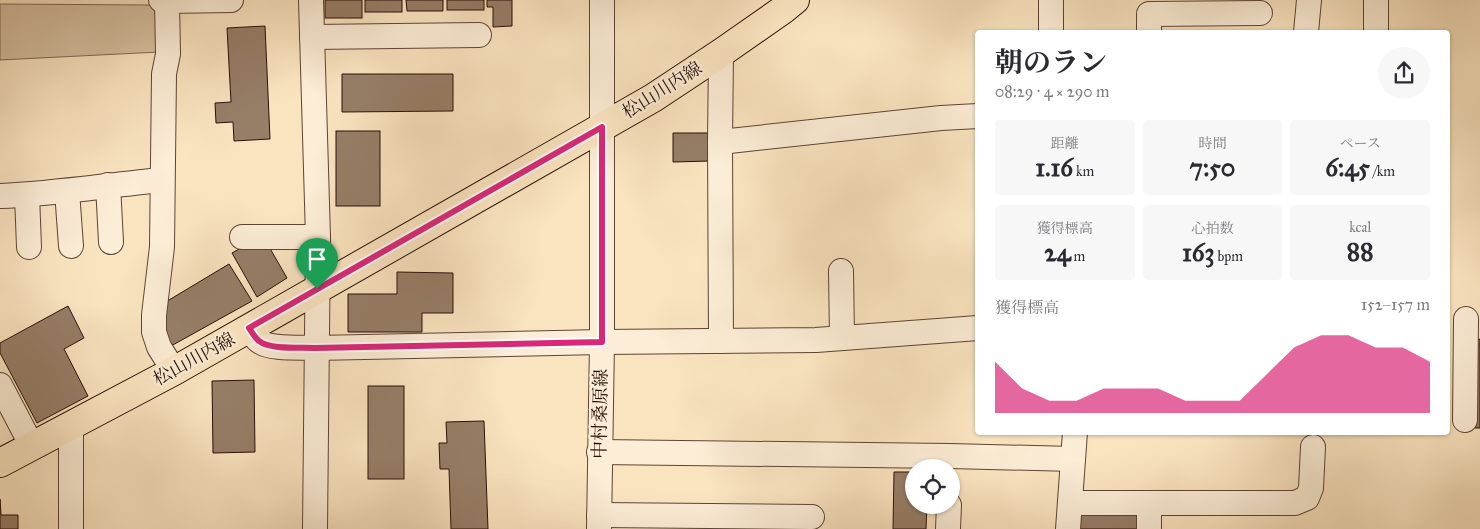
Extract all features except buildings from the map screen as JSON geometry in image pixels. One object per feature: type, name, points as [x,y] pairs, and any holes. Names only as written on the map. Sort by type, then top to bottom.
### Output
[{"type":"main road","name":"松山川内線","points":[[0,463],[174,371],[653,98],[721,53],[795,0]]},
{"type":"street","points":[[174,371],[159,347],[154,332],[154,315],[162,247],[164,74],[168,54],[164,1],[231,0]]},
{"type":"street","points":[[311,0],[318,237],[315,529]]},
{"type":"street","name":"中村桑原線","points":[[599,522],[602,342],[602,0]]},
{"type":"street","points":[[1050,0],[1051,30]]},
{"type":"street","points":[[1306,30],[1309,0]]},
{"type":"street","points":[[1376,0],[1376,30]]},
{"type":"street","points":[[1149,30],[1149,14],[1260,13]]},
{"type":"street","points":[[312,37],[479,35]]},
{"type":"street","points":[[721,53],[722,341]]},
{"type":"street","points":[[720,142],[941,118],[975,116]]},
{"type":"street","points":[[0,196],[27,195],[162,180]]},
{"type":"street","points":[[108,185],[111,242]]},
{"type":"street","points":[[67,191],[71,246]]},
{"type":"street","points":[[27,195],[30,247]]},
{"type":"street","points":[[242,237],[318,237]]},
{"type":"street","points":[[841,271],[842,338]]},
{"type":"street","points":[[1464,319],[1465,420]]},
{"type":"street","points":[[249,328],[258,340],[264,344],[316,348],[816,340],[975,328]]},
{"type":"street","points":[[0,385],[32,446]]},
{"type":"street","points":[[71,425],[71,529]]},
{"type":"street","points":[[1068,529],[1074,435]]},
{"type":"street","points":[[1070,503],[1294,502],[1307,498],[1311,488],[1314,447]]},
{"type":"street","points":[[599,452],[905,461]]},
{"type":"street","points":[[960,462],[1073,459]]},
{"type":"street","points":[[1149,503],[1149,529]]},
{"type":"street","points":[[948,529],[949,514]]},
{"type":"street","points":[[599,522],[812,517]]},
{"type":"shaded area","points":[[0,4],[153,5],[159,10],[159,52],[0,60]]},
{"type":"route","points":[[602,127],[602,342],[316,348],[264,344],[258,340],[249,328],[317,289],[602,127]]}]
